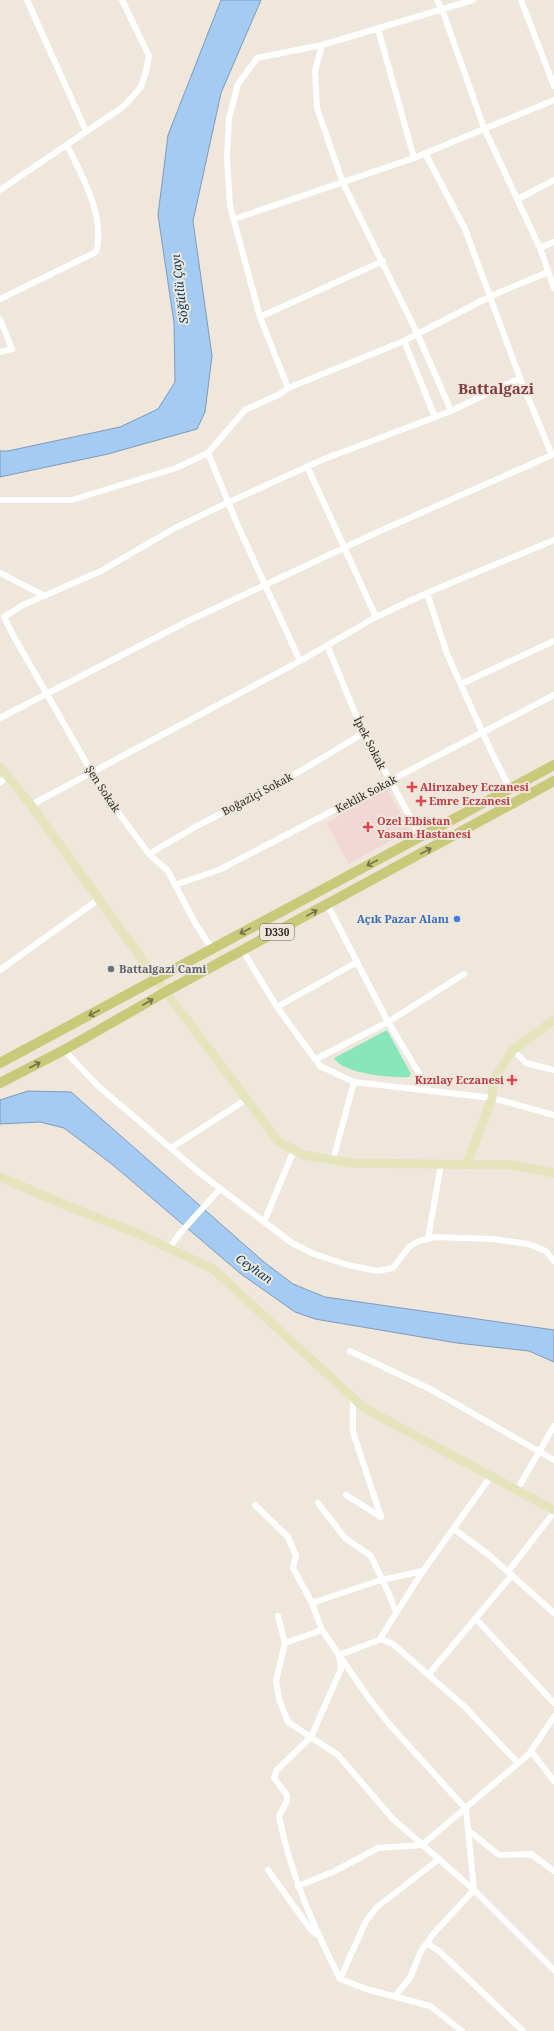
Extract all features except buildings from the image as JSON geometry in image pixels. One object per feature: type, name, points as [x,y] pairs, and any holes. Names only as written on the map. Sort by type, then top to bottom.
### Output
[{"type":"main road","name":"D330","points":[[0,1063],[157,980],[554,765]]},
{"type":"main road","name":"D330","points":[[0,1083],[64,1050],[167,991],[554,781]]},
{"type":"street","points":[[27,0],[86,131]]},
{"type":"street","points":[[0,190],[124,106],[141,87],[149,56],[122,0]]},
{"type":"street","points":[[437,0],[442,9],[484,128],[540,248],[554,288]]},
{"type":"street","points":[[288,388],[260,317],[230,206],[227,158],[229,118],[238,84],[257,58],[322,45],[473,0]]},
{"type":"street","points":[[521,0],[554,86]]},
{"type":"street","points":[[378,29],[414,158]]},
{"type":"street","points":[[322,45],[315,71],[317,108],[343,183],[383,261],[418,335],[451,411]]},
{"type":"street","points":[[234,219],[414,158],[554,100]]},
{"type":"street","points":[[0,299],[96,252],[99,240],[96,217],[84,181],[67,144]]},
{"type":"street","points":[[0,718],[188,621],[344,548],[553,454],[520,378],[465,229],[425,153]]},
{"type":"street","points":[[518,199],[554,180]]},
{"type":"street","points":[[540,248],[554,242]]},
{"type":"street","points":[[260,317],[383,261]]},
{"type":"street","points":[[0,500],[72,500],[176,468],[208,453],[245,410],[280,394],[288,388],[418,335],[491,296],[548,272]]},
{"type":"street","points":[[0,319],[12,348],[0,352]]},
{"type":"street","points":[[404,341],[435,417]]},
{"type":"street","points":[[0,574],[45,596],[101,571],[175,528],[229,502],[308,466],[451,411],[520,378]]},
{"type":"street","points":[[208,453],[264,585],[300,661]]},
{"type":"street","points":[[308,466],[376,617]]},
{"type":"street","points":[[31,805],[90,772],[300,661],[376,617],[427,593],[554,540]]},
{"type":"street","points":[[427,593],[447,654],[510,789]]},
{"type":"street","name":"Şen Sokak","points":[[45,596],[4,617],[46,694],[78,746],[90,772],[149,854],[168,871],[212,949]]},
{"type":"street","points":[[461,684],[554,641]]},
{"type":"street","name":"İpek Sokak","points":[[327,645],[364,733],[421,837]]},
{"type":"street","name":"Keklik Sokak","points":[[175,884],[221,869],[554,695]]},
{"type":"street","name":"Boğaziçi Sokak","points":[[149,854],[195,827],[282,782],[364,733]]},
{"type":"street","points":[[0,767],[31,805],[157,980],[167,991],[278,1141],[303,1155],[351,1163],[513,1165],[554,1173]]},
{"type":"street","points":[[0,783],[7,776]]},
{"type":"street","points":[[0,970],[98,899]]},
{"type":"street","points":[[327,904],[388,1022],[430,1091]]},
{"type":"street","points":[[242,951],[277,1007],[320,1066],[354,1082],[492,1098],[554,1115]]},
{"type":"street","points":[[277,1007],[357,962]]},
{"type":"street","points":[[316,1059],[388,1022],[464,974]]},
{"type":"street","points":[[467,1164],[492,1098],[494,1079],[513,1050],[554,1020]]},
{"type":"street","points":[[64,1050],[98,1086],[220,1189],[292,1242],[314,1254],[348,1265],[376,1271],[393,1268],[409,1248],[419,1241],[435,1237],[494,1239],[528,1244],[546,1252],[554,1261]]},
{"type":"street","points":[[513,1050],[526,1063],[554,1070]]},
{"type":"street","points":[[332,1160],[354,1082]]},
{"type":"street","points":[[171,1148],[247,1099]]},
{"type":"street","points":[[264,1222],[294,1150]]},
{"type":"street","points":[[428,1239],[441,1164]]},
{"type":"street","points":[[0,1177],[70,1207],[141,1234],[213,1269],[364,1408],[554,1511],[510,1574],[476,1619],[428,1675]]},
{"type":"street","points":[[169,1248],[181,1232],[220,1189]]},
{"type":"street","points":[[350,1352],[432,1390],[554,1460]]},
{"type":"street","points":[[346,1495],[381,1517],[353,1432],[353,1398]]},
{"type":"street","points":[[517,1490],[554,1426]]},
{"type":"street","points":[[379,1640],[423,1571],[491,1476]]},
{"type":"street","points":[[318,1503],[345,1538],[371,1556],[396,1612]]},
{"type":"street","points":[[255,1505],[288,1537],[296,1556],[293,1568],[312,1603],[322,1630],[368,1697],[390,1725],[466,1809],[474,1890],[427,1943],[410,1978],[395,1996]]},
{"type":"street","points":[[454,1529],[510,1574],[554,1613]]},
{"type":"street","points":[[312,1603],[381,1580],[423,1571]]},
{"type":"street","points":[[278,1616],[285,1643],[276,1681],[279,1699],[288,1722],[338,1755],[393,1819],[474,1890],[554,1970]]},
{"type":"street","points":[[476,1619],[554,1703]]},
{"type":"street","points":[[285,1643],[322,1630]]},
{"type":"street","points":[[339,1655],[379,1640],[393,1644],[465,1707],[518,1763]]},
{"type":"street","points":[[339,1655],[342,1669],[311,1737],[277,1770],[274,1778],[287,1795],[287,1801],[279,1816],[298,1886],[318,1935],[340,1979],[430,2006],[462,2031]]},
{"type":"street","points":[[298,1886],[335,1872],[378,1848],[422,1845],[466,1809],[531,1751],[554,1717]]},
{"type":"street","points":[[531,1751],[554,1781]]},
{"type":"street","points":[[468,1830],[499,1854],[531,1854],[554,1870]]},
{"type":"street","points":[[340,1979],[366,1922],[377,1907],[438,1859]]},
{"type":"street","points":[[268,1870],[311,1930],[318,1935]]},
{"type":"street","points":[[427,1943],[439,1951],[523,2031]]},
{"type":"shaded area","name":"Ozel Elbistan Yasam Hastanesi","points":[[387,789],[410,830],[349,864],[326,823]]},
{"type":"green space","points":[[387,1030],[411,1074],[409,1077],[391,1077],[368,1074],[347,1068],[334,1058]]},
{"type":"water","name":"Söğütlü Çayı","points":[[221,0],[261,0],[221,93],[193,221],[212,356],[205,412],[197,429],[108,454],[0,477],[0,451],[8,451],[120,427],[158,409],[175,382],[174,323],[158,215],[168,135]]},
{"type":"water","name":"Ceyhan","points":[[28,1091],[71,1092],[264,1262],[293,1284],[325,1297],[554,1330],[554,1362],[529,1351],[457,1343],[315,1319],[295,1312],[241,1274],[113,1165],[64,1128],[40,1122],[0,1124],[0,1100]]},
{"type":"place","name":"Alirızabey Eczanesi","points":[[412,787]]},
{"type":"place","name":"Emre Eczanesi","points":[[421,801]]},
{"type":"place","name":"Ozel Elbistan Yasam Hastanesi","points":[[368,827]]},
{"type":"place","name":"Açık Pazar Alanı","points":[[457,919]]},
{"type":"place","name":"Battalgazi Cami","points":[[111,969]]},
{"type":"place","name":"Kızılay Eczanesi","points":[[512,1080]]},
{"type":"district","name":"Battalgazi","points":[[496,389]]}]
